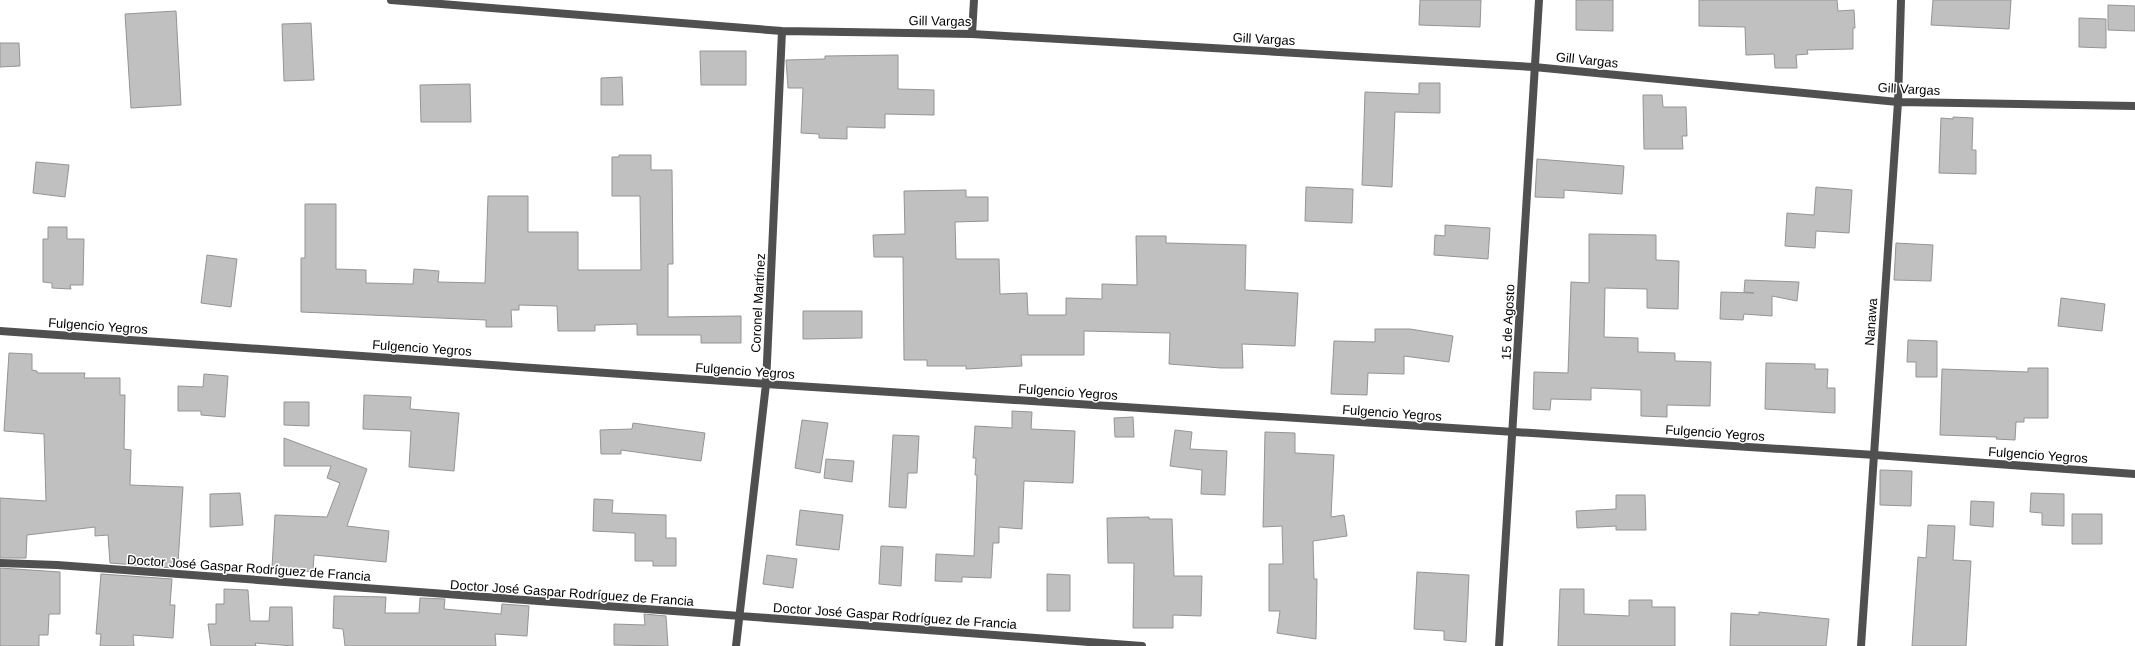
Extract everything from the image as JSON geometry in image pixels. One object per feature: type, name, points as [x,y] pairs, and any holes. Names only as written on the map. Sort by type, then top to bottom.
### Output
[{"type":"street","name":"Gill Vargas","points":[[391,0],[782,31],[972,34],[1534,67],[1898,102],[2135,106]]},
{"type":"street","points":[[972,34],[974,0]]},
{"type":"street","name":"15 de Agosto","points":[[1499,646],[1539,0]]},
{"type":"street","name":"Nanawa","points":[[1861,646],[1898,102],[1901,0]]},
{"type":"street","name":"Coronel Martínez","points":[[736,646],[766,384],[782,31]]},
{"type":"street","name":"Fulgencio Yegros","points":[[0,331],[766,384],[1875,455],[2135,474]]},
{"type":"street","name":"Doctor José Gaspar Rodríguez de Francia","points":[[0,563],[57,565],[1142,646]]},
{"type":"building","points":[[1420,0],[1481,0],[1480,27],[1419,25]]},
{"type":"building","points":[[1576,0],[1613,0],[1613,31],[1576,30]]},
{"type":"building","points":[[1699,0],[1837,0],[1838,11],[1854,10],[1855,28],[1853,28],[1853,49],[1807,50],[1808,54],[1796,55],[1797,68],[1775,68],[1774,54],[1746,55],[1745,27],[1699,26]]},
{"type":"building","points":[[1933,0],[2011,0],[2009,29],[1931,25]]},
{"type":"building","points":[[2108,5],[2135,6],[2135,31],[2108,30]]},
{"type":"building","points":[[176,11],[181,105],[131,108],[125,14]]},
{"type":"building","points":[[2079,18],[2106,19],[2106,48],[2079,47]]},
{"type":"building","points":[[311,23],[314,80],[284,81],[282,24]]},
{"type":"building","points":[[0,43],[19,43],[20,66],[0,67]]},
{"type":"building","points":[[700,51],[746,51],[746,85],[701,85]]},
{"type":"building","points":[[898,55],[898,89],[934,90],[934,115],[885,114],[885,128],[847,127],[847,139],[819,138],[819,134],[801,133],[803,88],[788,88],[786,60],[825,59],[825,56]]},
{"type":"building","points":[[622,77],[623,105],[601,105],[601,78]]},
{"type":"building","points":[[1419,83],[1440,83],[1440,113],[1395,112],[1392,187],[1362,185],[1365,92],[1419,94]]},
{"type":"building","points":[[470,84],[471,122],[421,122],[420,85]]},
{"type":"building","points":[[1643,95],[1662,95],[1663,107],[1686,107],[1687,136],[1682,136],[1683,149],[1644,149]]},
{"type":"building","points":[[1953,117],[1973,118],[1972,150],[1976,150],[1976,174],[1939,173],[1941,118],[1953,119]]},
{"type":"building","points":[[619,155],[651,155],[651,170],[672,170],[673,264],[668,264],[668,317],[741,316],[741,343],[701,343],[701,335],[637,335],[637,324],[595,325],[595,331],[558,331],[557,306],[519,305],[519,310],[511,310],[512,327],[486,327],[486,320],[301,312],[301,258],[305,258],[305,204],[336,204],[336,269],[366,270],[366,283],[413,284],[414,269],[439,271],[438,282],[485,283],[488,196],[528,196],[528,232],[578,232],[578,270],[641,270],[640,196],[612,196],[612,157],[619,157]]},
{"type":"building","points":[[1537,159],[1624,166],[1622,194],[1564,190],[1564,198],[1535,197]]},
{"type":"building","points":[[36,162],[69,165],[65,197],[33,193]]},
{"type":"building","points":[[1306,187],[1353,189],[1352,223],[1305,221]]},
{"type":"building","points":[[1816,187],[1852,190],[1849,233],[1816,231],[1815,248],[1785,246],[1787,213],[1814,215]]},
{"type":"building","points":[[966,190],[966,197],[988,197],[988,221],[955,222],[956,259],[999,259],[1000,294],[1027,293],[1028,315],[1066,315],[1066,298],[1102,299],[1102,284],[1137,285],[1136,236],[1166,236],[1166,243],[1246,245],[1245,290],[1298,293],[1295,346],[1242,344],[1243,368],[1221,368],[1169,364],[1170,333],[1084,331],[1084,355],[1021,355],[1022,366],[966,369],[966,366],[927,366],[927,360],[904,360],[903,257],[874,257],[873,235],[905,234],[904,191]]},
{"type":"building","points":[[1445,225],[1490,228],[1488,259],[1434,255],[1435,235],[1445,236]]},
{"type":"building","points":[[48,227],[67,227],[67,239],[84,239],[83,285],[70,285],[71,289],[52,288],[52,283],[43,282],[43,239],[48,239]]},
{"type":"building","points":[[1589,234],[1656,235],[1656,260],[1679,261],[1678,309],[1647,308],[1647,289],[1605,288],[1604,337],[1638,338],[1638,352],[1675,353],[1675,361],[1711,362],[1710,406],[1667,405],[1667,417],[1641,416],[1641,390],[1591,388],[1591,400],[1551,399],[1550,410],[1533,409],[1534,372],[1568,373],[1571,282],[1589,283]]},
{"type":"building","points":[[1896,243],[1933,245],[1931,281],[1894,280]]},
{"type":"building","points":[[207,255],[237,259],[231,307],[201,303]]},
{"type":"building","points":[[1745,280],[1799,282],[1797,301],[1772,296],[1772,316],[1744,314],[1743,320],[1720,319],[1721,292],[1754,293],[1744,292]]},
{"type":"building","points":[[2061,298],[2105,304],[2102,331],[2058,326]]},
{"type":"building","points":[[803,311],[862,311],[862,338],[803,339]]},
{"type":"building","points":[[1375,329],[1410,329],[1453,336],[1449,362],[1404,356],[1404,374],[1368,373],[1367,395],[1331,394],[1334,341],[1375,342]]},
{"type":"building","points":[[1908,340],[1937,341],[1937,377],[1916,377],[1916,362],[1907,362]]},
{"type":"building","points":[[9,353],[32,354],[32,370],[37,371],[37,373],[85,373],[84,378],[120,378],[120,395],[125,395],[124,449],[131,450],[130,485],[183,487],[178,563],[174,563],[173,568],[110,563],[108,535],[95,536],[95,527],[27,535],[26,558],[0,558],[0,498],[46,501],[44,434],[4,431]]},
{"type":"building","points":[[1766,363],[1815,364],[1815,369],[1828,369],[1827,388],[1835,388],[1835,413],[1765,409]]},
{"type":"building","points":[[2028,368],[2048,368],[2048,418],[2024,418],[2024,422],[2016,422],[2015,440],[1996,439],[1997,437],[1940,435],[1942,369],[2028,372]]},
{"type":"building","points":[[204,374],[228,376],[225,417],[201,415],[201,411],[178,411],[178,386],[203,387]]},
{"type":"building","points":[[364,395],[411,397],[410,409],[459,413],[454,471],[409,467],[411,431],[363,429]]},
{"type":"building","points":[[284,402],[309,402],[309,426],[284,425]]},
{"type":"building","points":[[1012,411],[1032,412],[1031,429],[1075,431],[1073,483],[1024,481],[1022,529],[999,527],[999,543],[993,543],[991,578],[962,577],[962,582],[935,581],[936,554],[974,556],[977,475],[975,475],[976,458],[973,458],[975,426],[1012,428]]},
{"type":"building","points":[[1133,417],[1134,437],[1115,437],[1114,418]]},
{"type":"building","points":[[802,420],[828,423],[820,473],[795,468]]},
{"type":"building","points":[[633,423],[705,433],[701,461],[621,450],[621,454],[601,454],[600,430],[632,429]]},
{"type":"building","points":[[1175,430],[1192,432],[1190,449],[1227,451],[1225,495],[1201,494],[1202,470],[1170,466]]},
{"type":"building","points":[[1265,432],[1295,433],[1295,453],[1334,455],[1331,517],[1344,515],[1347,536],[1313,541],[1314,579],[1317,579],[1316,639],[1277,633],[1280,611],[1269,611],[1269,564],[1283,564],[1282,526],[1263,527]]},
{"type":"building","points":[[893,435],[919,436],[917,473],[908,473],[906,508],[889,507]]},
{"type":"building","points":[[284,438],[367,469],[347,526],[389,531],[386,562],[314,555],[313,572],[272,568],[275,515],[327,517],[340,483],[327,478],[331,466],[284,466]]},
{"type":"building","points":[[826,459],[854,461],[852,482],[824,478]]},
{"type":"building","points":[[1880,470],[1912,471],[1911,506],[1880,505]]},
{"type":"building","points":[[240,493],[243,525],[210,527],[210,494]]},
{"type":"building","points":[[2031,493],[2064,494],[2064,526],[2042,525],[2042,513],[2030,512]]},
{"type":"building","points":[[1616,495],[1645,495],[1646,530],[1616,530],[1616,526],[1577,528],[1576,511],[1616,509]]},
{"type":"building","points":[[594,499],[613,500],[612,513],[666,515],[666,538],[676,538],[676,566],[653,566],[653,561],[635,561],[635,533],[593,531]]},
{"type":"building","points":[[1971,501],[1994,502],[1993,527],[1970,525]]},
{"type":"building","points":[[800,510],[843,515],[839,550],[796,545]]},
{"type":"building","points":[[2072,514],[2102,514],[2102,544],[2072,544]]},
{"type":"building","points":[[1149,517],[1149,519],[1172,519],[1174,576],[1202,576],[1201,616],[1173,615],[1173,628],[1133,628],[1134,563],[1108,563],[1107,518]]},
{"type":"building","points":[[1928,525],[1955,526],[1953,560],[1971,561],[1966,646],[1912,646],[1918,557],[1926,558]]},
{"type":"building","points":[[881,546],[903,547],[901,586],[879,584]]},
{"type":"building","points":[[767,555],[797,559],[793,588],[763,584]]},
{"type":"building","points":[[0,568],[60,572],[60,614],[49,614],[48,635],[39,635],[39,646],[0,646]]},
{"type":"building","points":[[1417,572],[1469,575],[1466,642],[1444,640],[1444,631],[1414,629]]},
{"type":"building","points":[[101,574],[172,579],[170,605],[175,605],[173,638],[133,635],[134,646],[100,646],[101,634],[96,634]]},
{"type":"building","points":[[1047,574],[1070,575],[1070,611],[1047,611]]},
{"type":"building","points":[[224,589],[248,590],[250,621],[269,621],[270,607],[292,607],[293,646],[255,643],[256,646],[211,646],[208,624],[216,624],[216,604],[224,604]]},
{"type":"building","points":[[1560,589],[1584,589],[1584,614],[1629,616],[1629,600],[1652,600],[1652,607],[1675,607],[1675,646],[1558,646]]},
{"type":"building","points":[[334,596],[386,597],[385,613],[419,613],[420,598],[445,599],[444,609],[501,614],[502,604],[529,606],[527,636],[495,634],[496,646],[345,646],[343,629],[333,628]]},
{"type":"building","points":[[1759,612],[1829,619],[1826,646],[1730,646],[1731,613],[1759,615]]},
{"type":"building","points":[[644,614],[666,616],[668,646],[614,645],[614,624],[645,625]]}]
